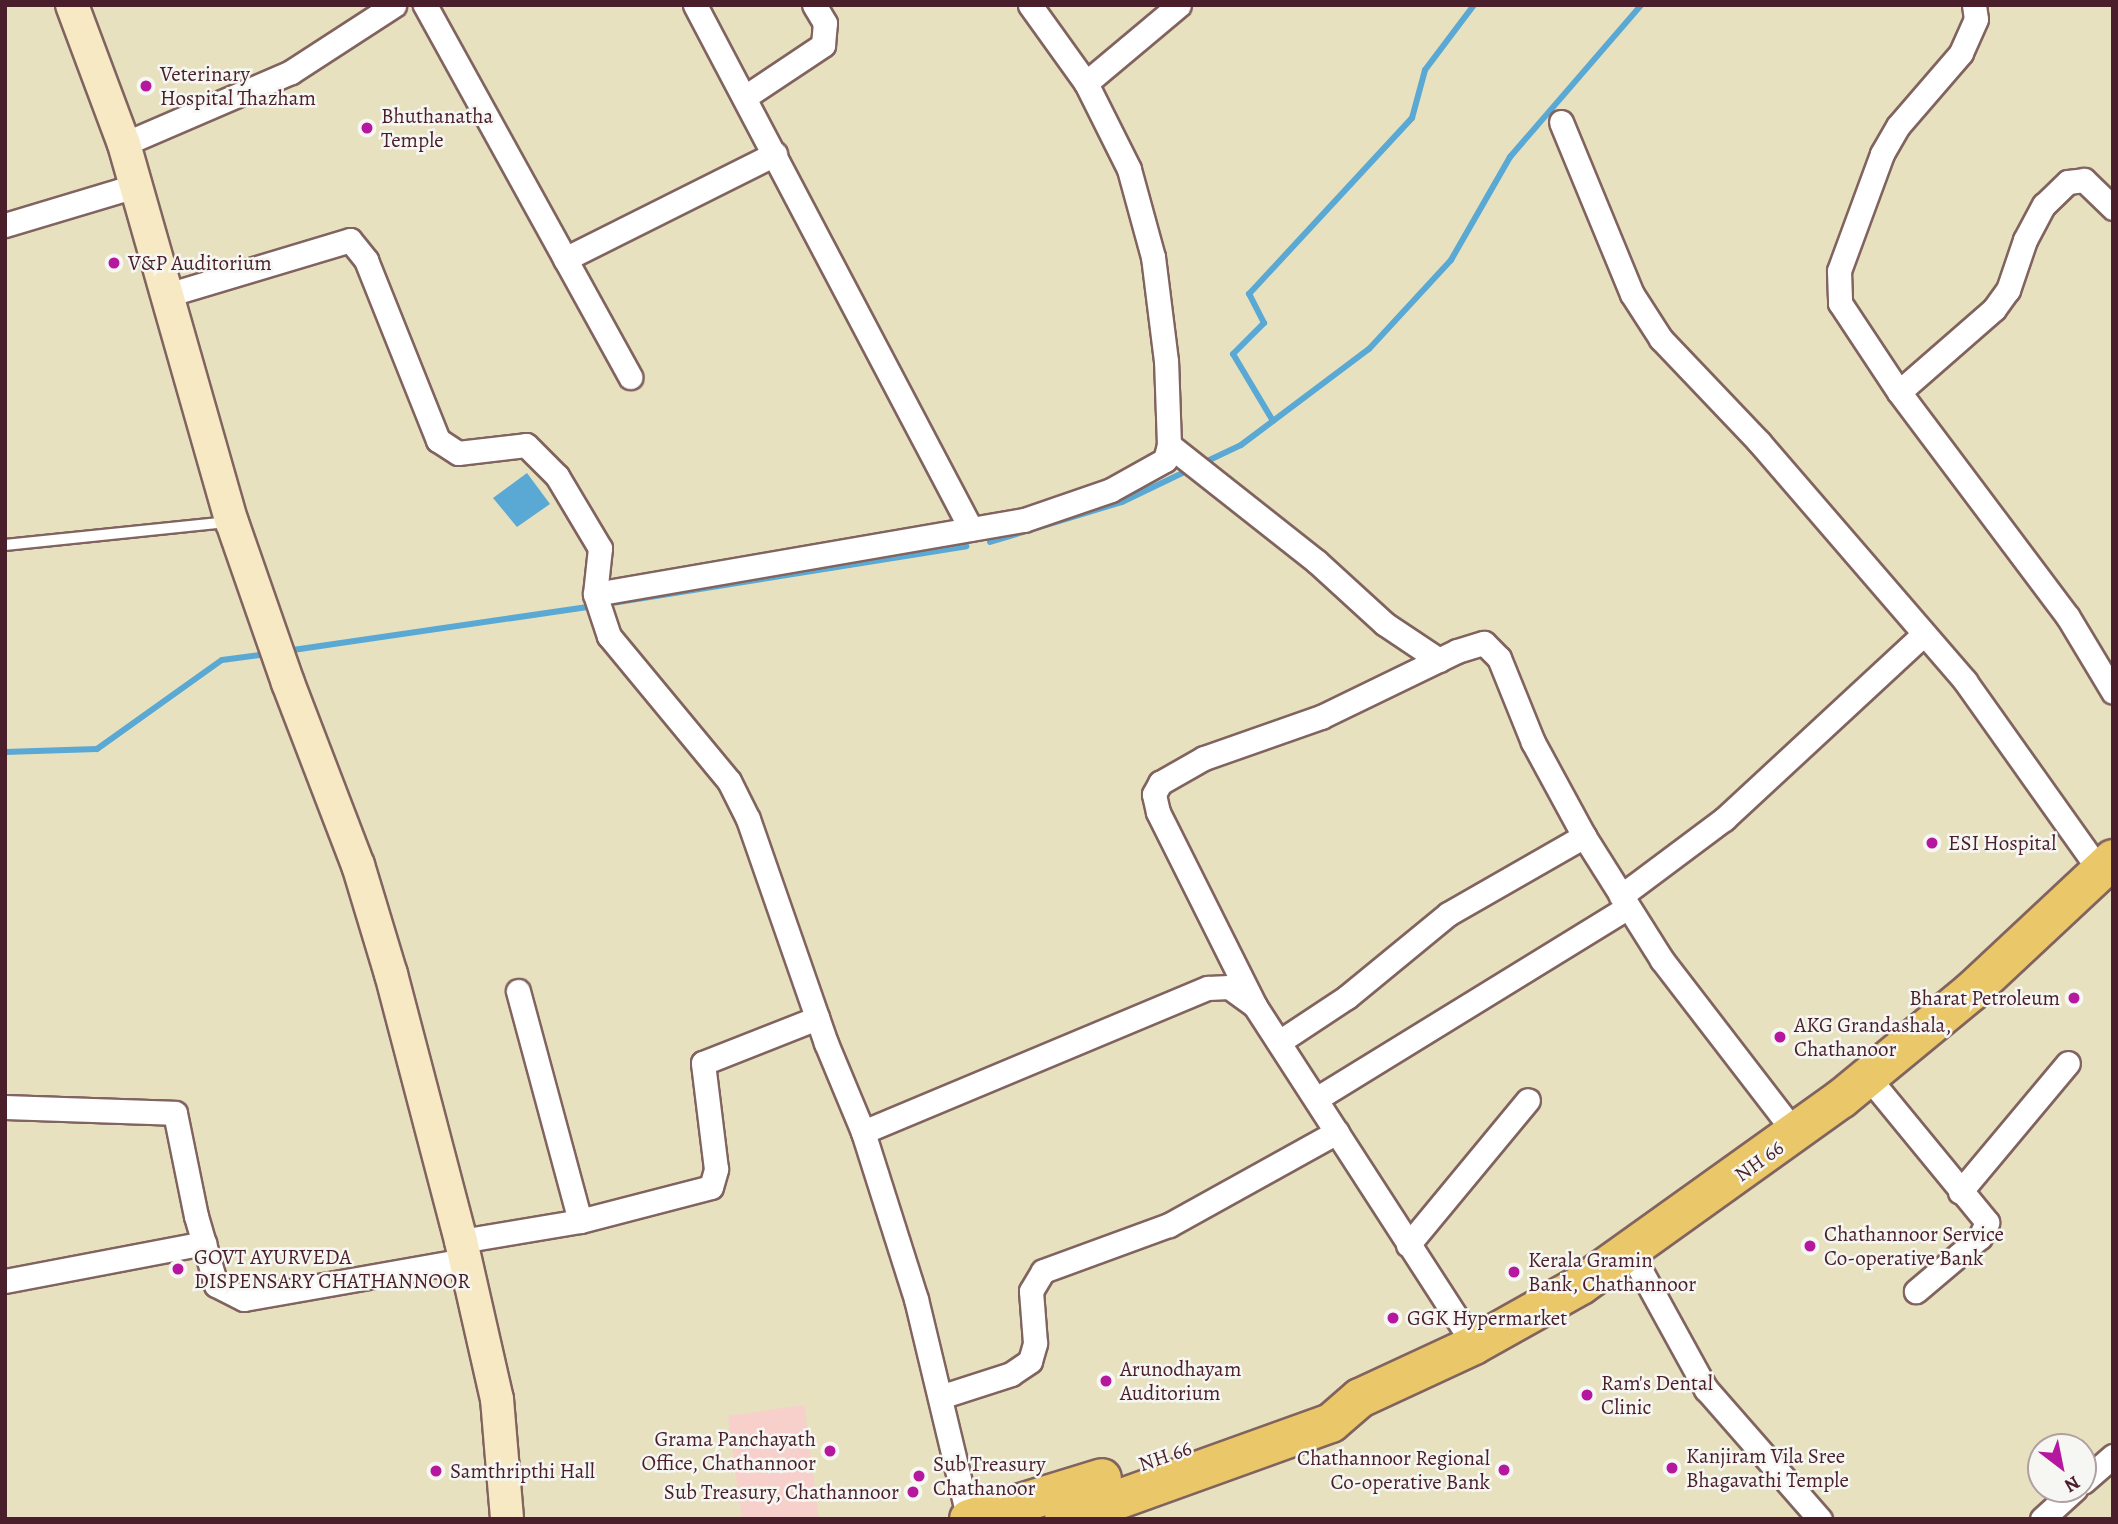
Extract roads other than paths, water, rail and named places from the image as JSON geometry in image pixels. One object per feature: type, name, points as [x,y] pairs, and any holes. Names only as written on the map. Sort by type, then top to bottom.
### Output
[{"type":"highway","name":"NH 66","points":[[1064,1519],[1331,1423],[1360,1398],[1474,1345],[1581,1285],[1796,1135],[1972,991],[2106,865]]},
{"type":"highway","name":"NH 66","points":[[969,1519],[1056,1494],[1325,1401],[1360,1398]]},
{"type":"street","points":[[72,5],[124,144],[232,522],[288,683],[358,865],[463,1251],[496,1399],[507,1519]]},
{"type":"street","points":[[124,144],[291,72],[394,5]]},
{"type":"street","points":[[425,5],[630,377]]},
{"type":"street","points":[[695,5],[775,154],[895,391],[971,529]]},
{"type":"street","points":[[745,97],[823,45],[825,23],[814,5]]},
{"type":"street","points":[[595,594],[1024,520],[1111,490],[1162,465],[1169,445],[1166,361],[1153,257],[1129,169],[1086,83],[1030,5]]},
{"type":"street","points":[[1086,83],[1179,5]]},
{"type":"street","points":[[1973,5],[1976,19],[1961,53],[1898,126],[1882,154],[1839,271],[1844,315],[1899,392],[2023,554],[2113,692]]},
{"type":"street","points":[[1561,122],[1632,294],[1661,339],[1759,442],[1965,681],[2106,865]]},
{"type":"street","points":[[565,259],[775,154]]},
{"type":"street","points":[[1899,392],[1994,309],[2008,290],[2025,240],[2044,205],[2068,183],[2084,180],[2113,208]]},
{"type":"street","points":[[5,225],[135,186]]},
{"type":"street","points":[[167,295],[350,240],[366,260],[438,440],[458,453],[515,446],[535,450],[557,476],[595,536],[601,559],[595,594],[609,636],[718,768],[744,808],[817,1018],[863,1132],[916,1299],[969,1519]]},
{"type":"street","points":[[1169,445],[1316,561],[1385,624],[1439,660]]},
{"type":"street","points":[[1316,1099],[1625,902],[1724,819],[1924,635]]},
{"type":"street","points":[[1474,1345],[1255,1006],[1158,812],[1154,794],[1160,783],[1203,758],[1321,717],[1472,645],[1493,648],[1533,742],[1584,836],[1625,902],[1662,960],[1796,1135]]},
{"type":"street","points":[[1279,1042],[1348,997],[1448,914],[1584,836]]},
{"type":"street","points":[[863,1132],[1208,988],[1228,987],[1255,1006]]},
{"type":"street","points":[[518,991],[580,1221]]},
{"type":"street","points":[[5,1107],[175,1113],[216,1285],[244,1299],[463,1251],[711,1186],[716,1169],[702,1063],[817,1018]]},
{"type":"street","points":[[1960,1192],[2068,1063]]},
{"type":"street","points":[[1868,1077],[1987,1222],[1986,1229],[1916,1291]]},
{"type":"street","points":[[1408,1245],[1528,1100]]},
{"type":"street","points":[[940,1396],[1011,1374],[1030,1361],[1035,1343],[1031,1291],[1043,1271],[1169,1225],[1337,1132]]},
{"type":"street","points":[[5,1281],[204,1243]]},
{"type":"street","points":[[1630,1251],[1706,1389],[1820,1519]]},
{"type":"street","points":[[2097,1470],[2113,1456]]},
{"type":"street","points":[[2042,1519],[2060,1503]]},
{"type":"lane","points":[[5,545],[232,522]]},
{"type":"water","points":[[527,473],[550,504],[517,527],[493,498]]},
{"type":"waterway","points":[[1273,421],[1233,354],[1264,323],[1249,294],[1412,118],[1425,70],[1474,5]]},
{"type":"waterway","points":[[1201,464],[1241,445],[1369,349],[1451,260],[1510,157],[1641,5]]},
{"type":"waterway","points":[[990,542],[1122,502],[1191,469]]},
{"type":"waterway","points":[[612,603],[966,546]]},
{"type":"waterway","points":[[286,651],[586,607]]},
{"type":"waterway","points":[[5,752],[97,749],[222,660],[268,654]]},
{"type":"place","name":"Veterinary Hospital Thazham","points":[[146,86]]},
{"type":"place","name":"Bhuthanatha Temple","points":[[367,128]]},
{"type":"place","name":"V&P Auditorium","points":[[114,263]]},
{"type":"place","name":"ESI Hospital","points":[[1932,843]]},
{"type":"place","name":"Bharat Petroleum","points":[[2074,998]]},
{"type":"place","name":"AKG Grandashala, Chathanoor","points":[[1780,1037]]},
{"type":"place","name":"Chathannoor Service Co-operative Bank","points":[[1810,1246]]},
{"type":"place","name":"GOVT AYURVEDA DISPENSARY CHATHANNOOR","points":[[178,1269]]},
{"type":"place","name":"Kerala Gramin Bank, Chathannoor","points":[[1514,1272]]},
{"type":"place","name":"GGK Hypermarket","points":[[1393,1318]]},
{"type":"place","name":"Arunodhayam Auditorium","points":[[1106,1381]]},
{"type":"place","name":"Ram's Dental Clinic","points":[[1587,1395]]},
{"type":"place","name":"Grama Panchayath Office, Chathannoor","points":[[830,1451]]},
{"type":"place","name":"Kanjiram Vila Sree Bhagavathi Temple","points":[[1672,1468]]},
{"type":"place","name":"Chathannoor Regional Co-operative Bank","points":[[1504,1470]]},
{"type":"place","name":"Samthripthi Hall","points":[[436,1471]]},
{"type":"place","name":"Sub Treasury Chathanoor","points":[[919,1476]]},
{"type":"place","name":"Sub Treasury, Chathannoor","points":[[913,1492]]}]
